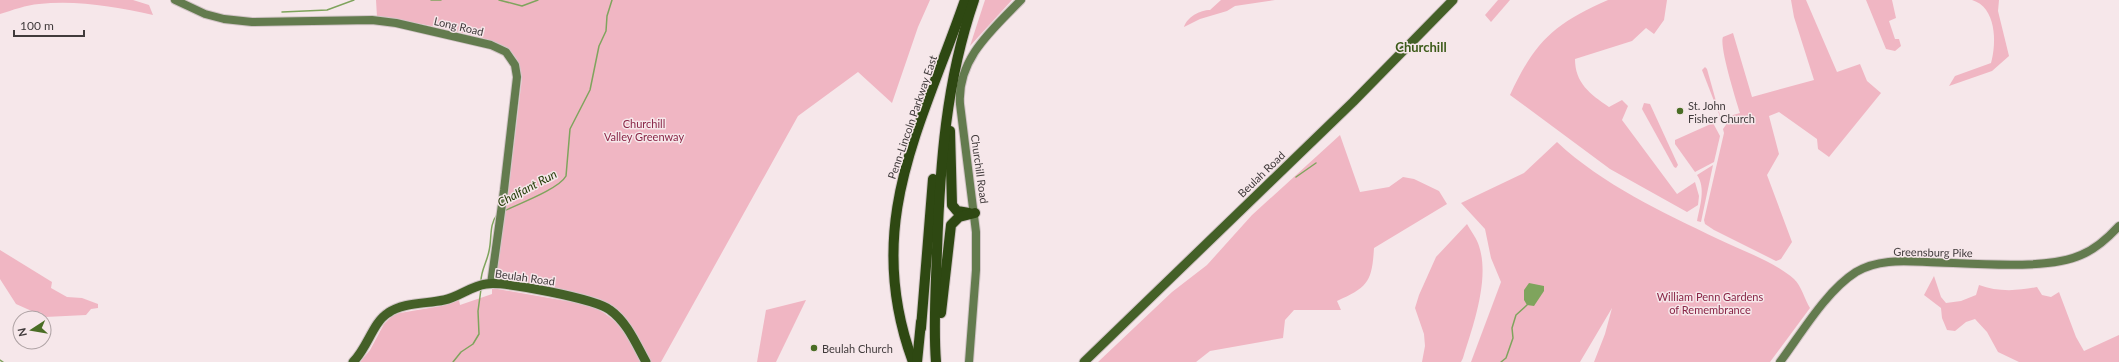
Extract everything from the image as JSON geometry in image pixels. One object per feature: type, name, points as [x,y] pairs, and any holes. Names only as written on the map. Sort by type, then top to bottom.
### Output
[{"type":"highway","name":"Penn-Lincoln Parkway East","points":[[914,361],[900,321],[894,284],[893,247],[896,209],[907,161],[965,0]]},
{"type":"highway","points":[[914,361],[921,328],[950,95],[960,45],[974,0]]},
{"type":"highway","points":[[921,328],[939,122],[948,71],[962,10]]},
{"type":"highway","points":[[950,95],[952,205],[957,211],[974,213]]},
{"type":"highway","points":[[936,359],[935,320],[939,186]]},
{"type":"highway","points":[[936,359],[951,225],[956,219],[974,213]]},
{"type":"main road","name":"Beulah Road","points":[[1084,362],[1347,107],[1453,0]]},
{"type":"main road","name":"Beulah Road","points":[[353,362],[366,347],[386,314],[405,306],[427,304],[448,299],[475,287],[488,284],[563,295],[601,304],[622,321],[646,362]]},
{"type":"street","name":"Long Road","points":[[175,0],[205,14],[224,19],[252,22],[372,20],[396,23],[491,45],[506,52],[515,65],[517,77],[501,212],[488,284]]},
{"type":"street","name":"Churchill Road","points":[[969,362],[977,256],[974,213],[960,104],[962,77],[969,60],[980,43],[1021,0]]},
{"type":"street","name":"Greensburg Pike","points":[[1780,362],[1838,287],[1849,277],[1871,266],[1897,261],[1993,264],[2055,262],[2080,256],[2094,248],[2119,226]]},
{"type":"green space","points":[[0,0],[133,0],[149,5],[153,15],[111,7],[68,3],[34,5],[0,14]]},
{"type":"green space","name":"Churchill Valley Greenway","points":[[376,0],[930,0],[918,27],[892,103],[858,72],[798,116],[661,362],[650,362],[629,324],[623,316],[607,303],[597,298],[498,279],[496,272],[508,194],[522,78],[516,58],[512,53],[503,47],[475,36],[395,19],[377,17]]},
{"type":"green space","points":[[985,0],[1012,0],[970,46]]},
{"type":"green space","points":[[1221,0],[1275,0],[1235,6],[1227,11],[1200,19],[1184,27],[1191,17],[1206,10],[1210,10]]},
{"type":"green space","points":[[1498,0],[1510,0],[1491,22],[1485,15]]},
{"type":"green space","points":[[1608,0],[1667,0],[1664,20],[1654,34],[1646,28],[1632,41],[1575,59],[1578,75],[1585,87],[1590,92],[1609,107],[1622,100],[1628,106],[1622,120],[1677,194],[1695,182],[1699,196],[1698,205],[1687,212],[1610,169],[1510,95],[1528,61],[1548,36],[1573,17]]},
{"type":"green space","points":[[1791,0],[1806,0],[1837,72],[1860,64],[1867,81],[1881,93],[1829,157],[1818,149],[1817,139],[1779,112],[1769,116],[1779,154],[1767,175],[1792,242],[1781,259],[1776,261],[1714,230],[1705,224],[1704,220],[1724,133],[1723,129],[1733,115],[1740,113],[1723,51],[1723,37],[1733,33],[1752,97],[1814,80],[1794,17]]},
{"type":"green space","points":[[1866,0],[1892,0],[1896,18],[1889,21],[1895,39],[1899,39],[1901,46],[1895,51],[1886,49]]},
{"type":"green space","points":[[1972,0],[1999,0],[1998,11],[2009,56],[1992,71],[1949,86],[1955,76],[1991,63],[1994,45],[1993,26],[1986,10],[1980,4]]},
{"type":"green space","points":[[1705,67],[1707,69],[1721,119],[1702,70]]},
{"type":"green space","points":[[1644,103],[1650,104],[1678,165],[1676,168],[1674,167],[1642,109]]},
{"type":"green space","points":[[1713,123],[1720,136],[1714,162],[1695,172],[1675,144],[1675,140]]},
{"type":"green space","points":[[1340,135],[1360,192],[1389,187],[1403,177],[1414,179],[1439,191],[1447,204],[1374,248],[1370,276],[1362,287],[1356,292],[1337,301],[1341,310],[1294,310],[1285,320],[1283,338],[1210,351],[1196,362],[1098,362],[1172,292],[1207,265],[1252,215]]},
{"type":"green space","name":"William Penn Gardens of Remembrance","points":[[1557,142],[1594,172],[1613,184],[1655,208],[1758,257],[1777,267],[1794,279],[1799,285],[1810,308],[1770,362],[1594,362],[1605,334],[1612,308],[1580,362],[1471,362],[1501,282],[1491,258],[1485,229],[1461,203],[1524,173]]},
{"type":"green space","points":[[1713,165],[1701,222],[1697,221],[1702,191],[1700,180],[1697,175]]},
{"type":"green space","points":[[1467,224],[1479,246],[1483,273],[1479,302],[1463,358],[1461,362],[1422,362],[1425,346],[1424,334],[1415,308],[1419,295],[1436,257]]},
{"type":"green space","points":[[0,250],[52,282],[51,288],[67,297],[82,298],[98,304],[98,308],[91,309],[86,315],[52,317],[52,310],[29,310],[16,304],[0,279]]},
{"type":"green space","points":[[1934,276],[1941,297],[1946,303],[1961,301],[1976,295],[1979,285],[1993,289],[2008,290],[2037,287],[2042,295],[2051,297],[2059,292],[2076,337],[2084,351],[2119,335],[2119,362],[2019,362],[1998,352],[1987,332],[1975,319],[1966,322],[1955,331],[1947,330],[1942,318],[1941,308],[1924,295]]},
{"type":"green space","points":[[492,288],[589,305],[600,310],[622,328],[642,362],[360,362],[370,350],[384,324],[394,314],[441,306],[459,300],[460,305],[492,294]]},
{"type":"green space","points":[[806,300],[776,362],[757,362],[766,310]]},
{"type":"shaded area","points":[[1529,283],[1544,286],[1544,291],[1534,306],[1527,305],[1524,300],[1524,290]]},
{"type":"waterway","points":[[282,12],[327,10],[354,0]]},
{"type":"waterway","points":[[431,0],[441,0]]},
{"type":"waterway","points":[[499,0],[522,6],[538,0]]},
{"type":"waterway","name":"Chalfant Run","points":[[504,211],[547,191],[562,181],[566,176],[570,129],[590,90],[599,46],[606,31],[607,16],[612,0]]},
{"type":"waterway","points":[[1296,177],[1316,163]]},
{"type":"waterway","name":"Chalfant Run","points":[[481,281],[489,251],[492,227],[494,219],[497,215]]},
{"type":"waterway","name":"Chalfant Run","points":[[453,362],[461,352],[473,344],[479,334],[478,311],[481,289]]},
{"type":"waterway","points":[[1501,362],[1506,358],[1513,338],[1512,328],[1516,315],[1527,305]]},
{"type":"place","name":"St. John Fisher Church","points":[[1680,111]]},
{"type":"place","name":"Beulah Church","points":[[814,348]]},
{"type":"district","name":"Churchill","points":[[1421,47]]}]
